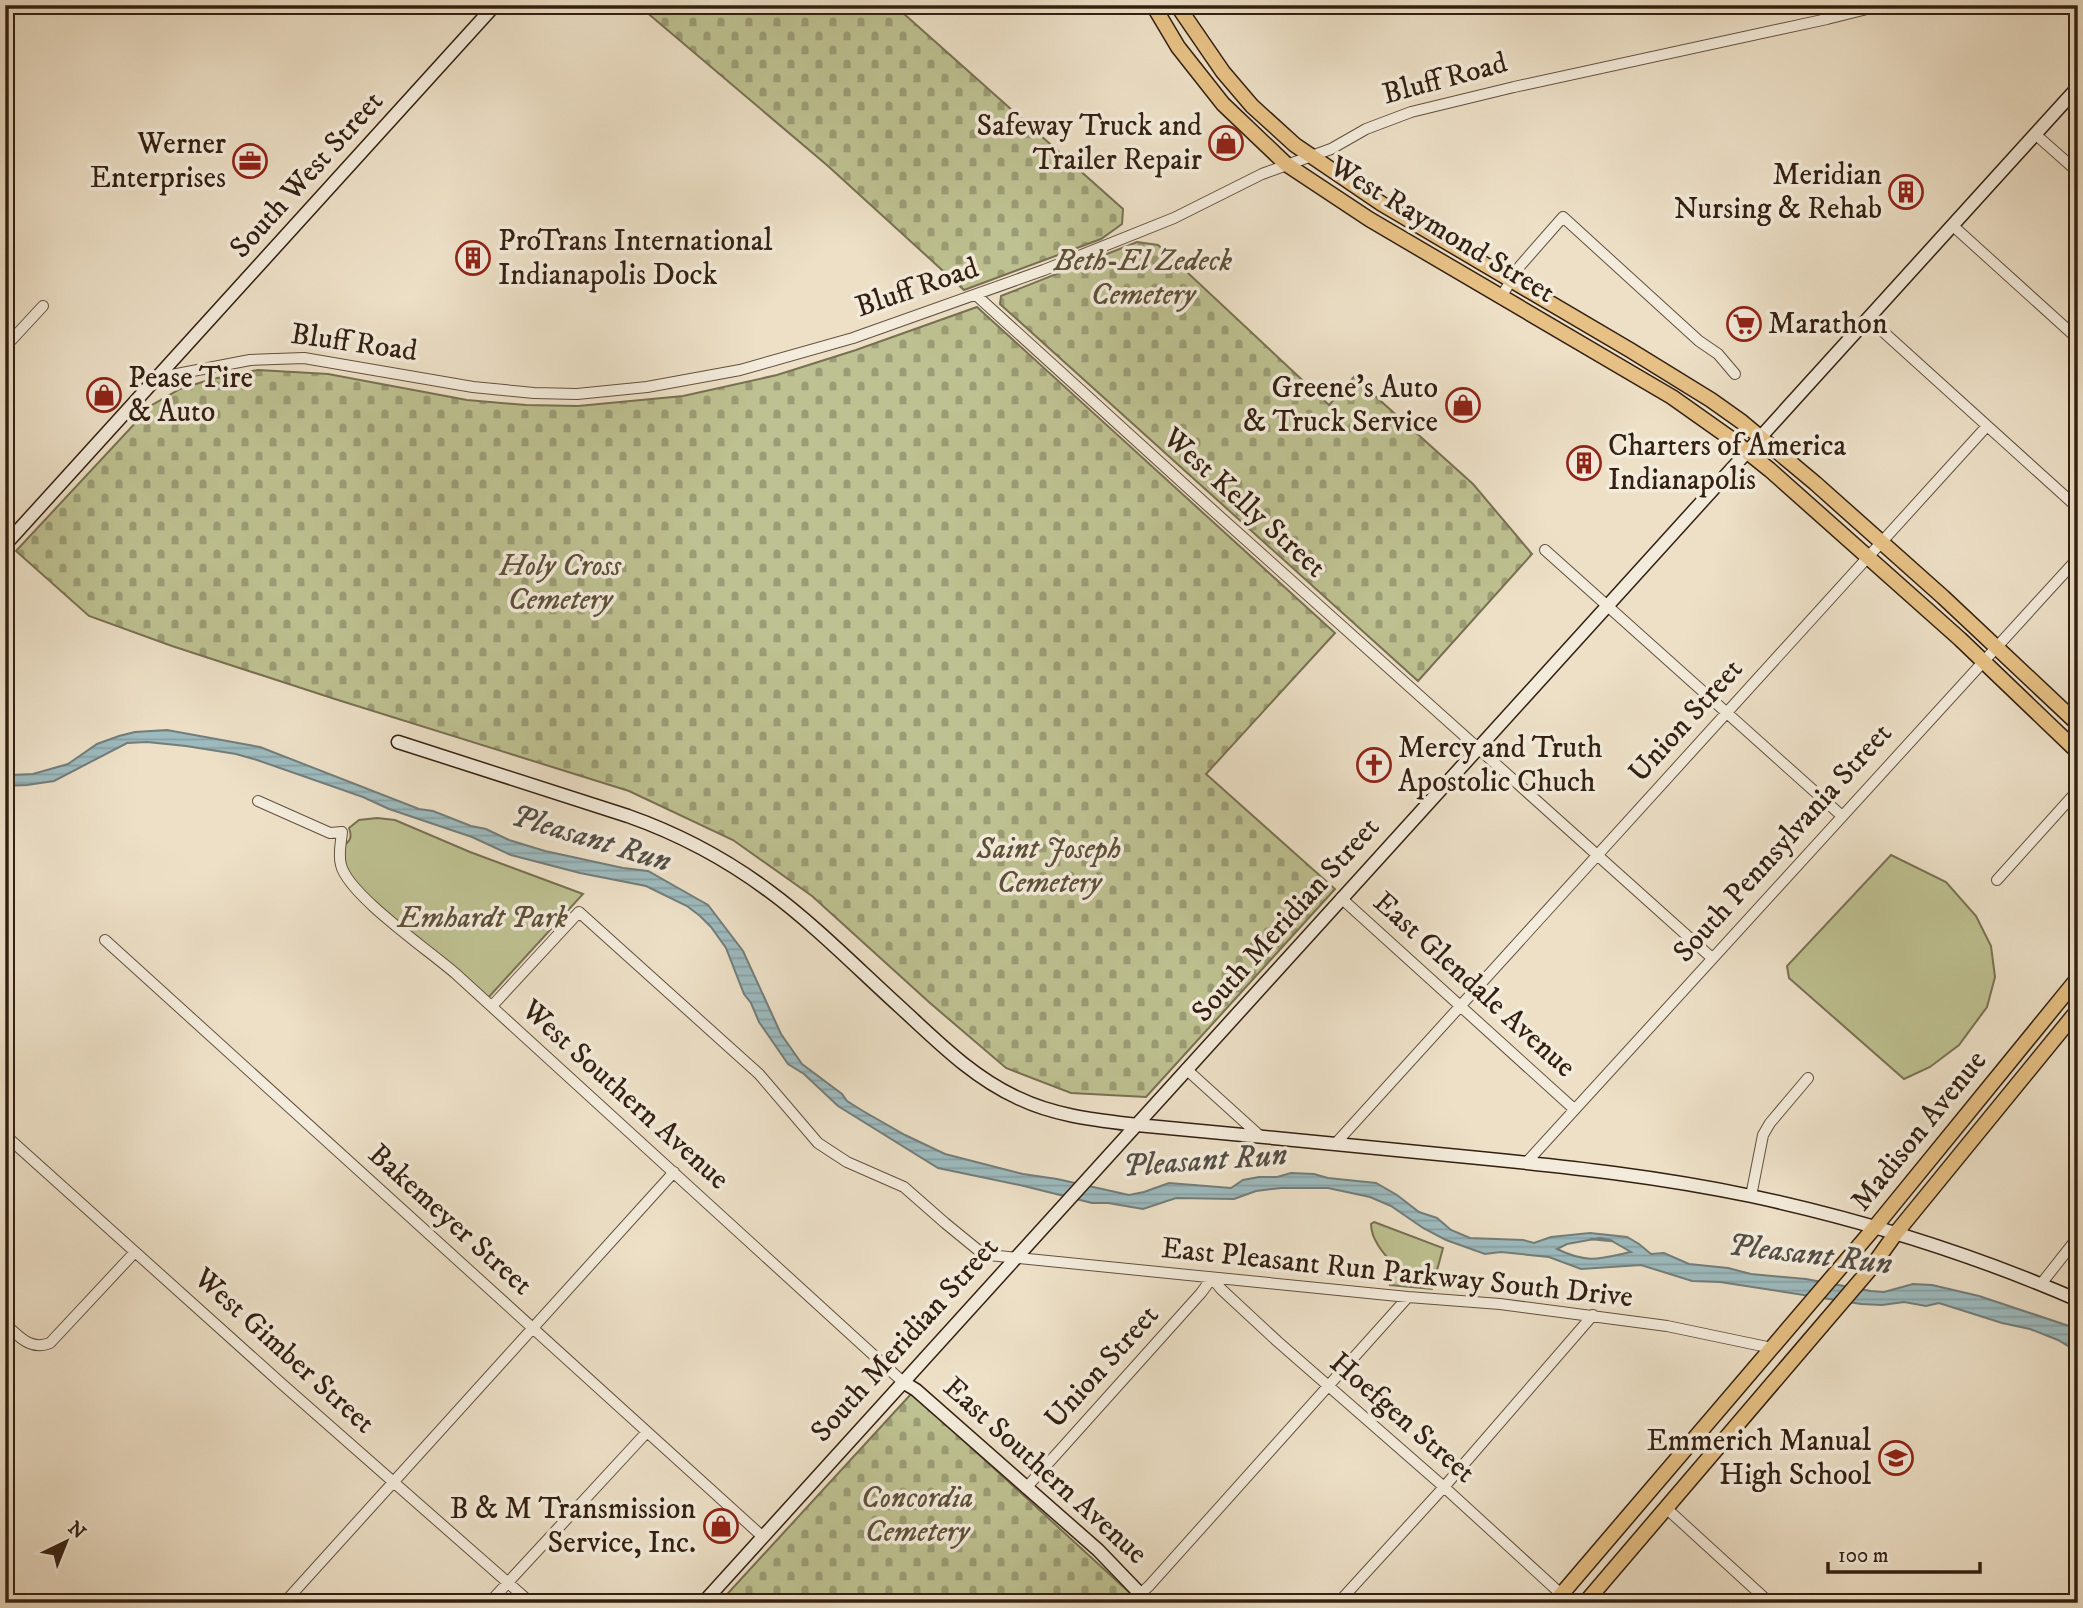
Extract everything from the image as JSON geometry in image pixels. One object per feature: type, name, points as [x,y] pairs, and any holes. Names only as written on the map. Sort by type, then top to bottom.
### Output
[{"type":"main road","name":"South West Street","points":[[156,378],[495,5]]},
{"type":"main road","points":[[1147,5],[1167,30]]},
{"type":"main road","name":"West Raymond Street","points":[[1153,5],[1189,63],[1223,104],[1286,164],[1369,219],[1672,397],[1747,452],[1983,661],[2078,752]]},
{"type":"main road","name":"West Raymond Street","points":[[1177,5],[1208,53],[1238,90],[1265,118],[1309,156],[1382,204],[1713,401],[1761,437],[1881,542],[1997,646],[2078,724]]},
{"type":"main road","name":"South Meridian Street","points":[[703,1603],[2078,87]]},
{"type":"main road","points":[[5,545],[156,378]]},
{"type":"main road","points":[[398,742],[628,816],[711,853],[778,898],[960,1061],[990,1083],[1019,1099],[1067,1115],[1137,1125],[1526,1163],[1641,1177],[1751,1196],[1896,1233],[1974,1258],[2078,1300]]},
{"type":"main road","name":"Madison Avenue","points":[[1558,1599],[1875,1227],[2078,978]]},
{"type":"main road","name":"Madison Avenue","points":[[1585,1603],[1871,1268],[1896,1233],[2078,1010]]},
{"type":"main road","name":"East Southern Avenue","points":[[903,1382],[916,1390],[1098,1550],[1149,1603]]},
{"type":"street","name":"Bluff Road","points":[[156,378],[250,360],[304,358],[496,390],[550,394],[624,390],[711,376],[830,345],[976,295],[1143,231],[1286,164],[1331,149],[1366,128],[1419,110],[1882,5]]},
{"type":"street","points":[[2035,134],[2078,172]]},
{"type":"street","points":[[1501,297],[1529,255],[1563,217],[1699,341],[1718,354],[1735,374]]},
{"type":"street","points":[[1952,225],[2078,339]]},
{"type":"street","name":"West Kelly Street","points":[[976,295],[1712,958]]},
{"type":"street","points":[[5,347],[43,306]]},
{"type":"street","points":[[1868,318],[2078,508]]},
{"type":"street","name":"Union Street","points":[[1336,1143],[1987,426]]},
{"type":"street","points":[[1545,550],[1842,816]]},
{"type":"street","name":"South Pennsylvania Street","points":[[1526,1163],[2078,558]]},
{"type":"street","points":[[1997,880],[2078,790]]},
{"type":"street","name":"West Southern Avenue","points":[[258,801],[330,833],[342,832],[341,864],[351,885],[492,1006],[903,1382]]},
{"type":"street","name":"East Glendale Avenue","points":[[1341,898],[1574,1109]]},
{"type":"street","name":"East Pleasant Run Parkway South Drive","points":[[492,1006],[579,912],[752,1067],[818,1143],[843,1159],[904,1187],[978,1250],[989,1255],[1593,1315],[1676,1328],[1772,1348]]},
{"type":"street","name":"Bakemeyer Street","points":[[105,940],[762,1537]]},
{"type":"street","points":[[1186,1069],[1260,1136]]},
{"type":"street","points":[[1751,1196],[1763,1135],[1808,1078]]},
{"type":"street","name":"West Gimber Street","points":[[5,1135],[531,1603]]},
{"type":"street","points":[[284,1603],[674,1172]]},
{"type":"street","points":[[2041,1284],[2078,1237]]},
{"type":"street","points":[[5,1324],[30,1345],[37,1347],[50,1343],[135,1252]]},
{"type":"street","name":"Union Street","points":[[1026,1488],[1212,1278]]},
{"type":"street","name":"Hoefgen Street","points":[[1212,1278],[1221,1289],[1444,1487],[1558,1599]]},
{"type":"street","points":[[1130,1603],[1149,1586],[1408,1297]]},
{"type":"street","points":[[1338,1603],[1444,1487],[1593,1315]]},
{"type":"street","points":[[489,1603],[648,1432]]},
{"type":"street","points":[[1666,1508],[1770,1603]]},
{"type":"green space","points":[[638,5],[894,5],[1123,209],[1122,224],[1101,239],[964,290],[828,166]]},
{"type":"green space","name":"Beth-El Zedeck Cemetery","points":[[1137,242],[1158,245],[1329,405],[1354,377],[1473,484],[1532,554],[1418,681],[1000,304],[1001,296]]},
{"type":"green space","name":"Holy Cross Cemetery","points":[[977,307],[1335,633],[1206,774],[1335,889],[1146,1097],[1071,1093],[1006,1068],[812,896],[733,840],[629,791],[338,700],[89,616],[16,551],[152,405],[180,389],[212,379],[258,370],[328,374],[467,400],[578,406],[683,396],[777,375]]},
{"type":"green space","name":"Emhardt Park","points":[[359,820],[395,820],[470,852],[583,894],[487,999],[358,890],[343,871],[343,846],[350,838],[349,828]]},
{"type":"green space","points":[[1891,855],[1946,882],[1976,916],[1991,946],[1995,977],[1987,1007],[1959,1045],[1930,1067],[1904,1079],[1789,978],[1787,966]]},
{"type":"green space","points":[[1374,1222],[1443,1248],[1432,1289],[1390,1285],[1393,1264],[1375,1240],[1371,1224]]},
{"type":"green space","name":"Concordia Cemetery","points":[[912,1393],[1131,1594],[1123,1603],[719,1603]]},
{"type":"water","name":"Pleasant Run","points":[[167,730],[260,747],[419,809],[486,829],[509,840],[545,851],[648,871],[708,905],[743,951],[781,1034],[802,1064],[842,1094],[847,1101],[905,1135],[945,1154],[1023,1174],[1129,1195],[1169,1183],[1231,1188],[1243,1180],[1291,1173],[1376,1183],[1419,1212],[1437,1218],[1451,1230],[1470,1238],[1523,1240],[1534,1243],[1551,1237],[1590,1233],[1627,1237],[1651,1254],[1664,1253],[1689,1264],[1728,1268],[1751,1274],[1806,1279],[1884,1292],[1913,1284],[1932,1285],[1979,1296],[2078,1329],[2078,1352],[2058,1340],[2030,1329],[1939,1303],[1926,1306],[1904,1302],[1861,1304],[1720,1282],[1692,1281],[1641,1265],[1581,1269],[1549,1257],[1501,1252],[1485,1254],[1446,1240],[1391,1206],[1370,1197],[1328,1188],[1281,1188],[1256,1191],[1234,1199],[1176,1198],[1143,1209],[1092,1203],[938,1168],[838,1106],[804,1074],[788,1064],[759,1022],[744,994],[726,948],[711,927],[687,906],[646,886],[580,873],[511,855],[472,837],[257,760],[186,746],[127,743],[54,781],[5,786],[5,773],[33,774],[68,764],[97,744],[135,732]],"holes":[[[1600,1238],[1610,1240],[1631,1252],[1594,1259],[1577,1257],[1557,1249],[1567,1244]]]},
{"type":"waterway","name":"Pleasant Run","points":[[1591,1239],[1612,1241]]},
{"type":"place","name":"Safeway Truck and Trailer Repair","points":[[1226,143]]},
{"type":"place","name":"Werner Enterprises","points":[[250,161]]},
{"type":"place","name":"Meridian Nursing & Rehab","points":[[1906,192]]},
{"type":"place","name":"ProTrans International Indianapolis Dock","points":[[473,258]]},
{"type":"place","name":"Marathon","points":[[1744,324]]},
{"type":"place","name":"Pease Tire & Auto","points":[[104,395]]},
{"type":"place","name":"Greene's Auto & Truck Service","points":[[1463,405]]},
{"type":"place","name":"Charters of America Indianapolis","points":[[1584,463]]},
{"type":"place","name":"Mercy and Truth Apostolic Chuch","points":[[1374,765]]},
{"type":"place","name":"Emmerich Manual High School","points":[[1896,1458]]},
{"type":"place","name":"B & M Transmission Service, Inc.","points":[[721,1526]]},
{"type":"park label","name":"Saint Joseph Cemetery","points":[[1049,866]]}]
